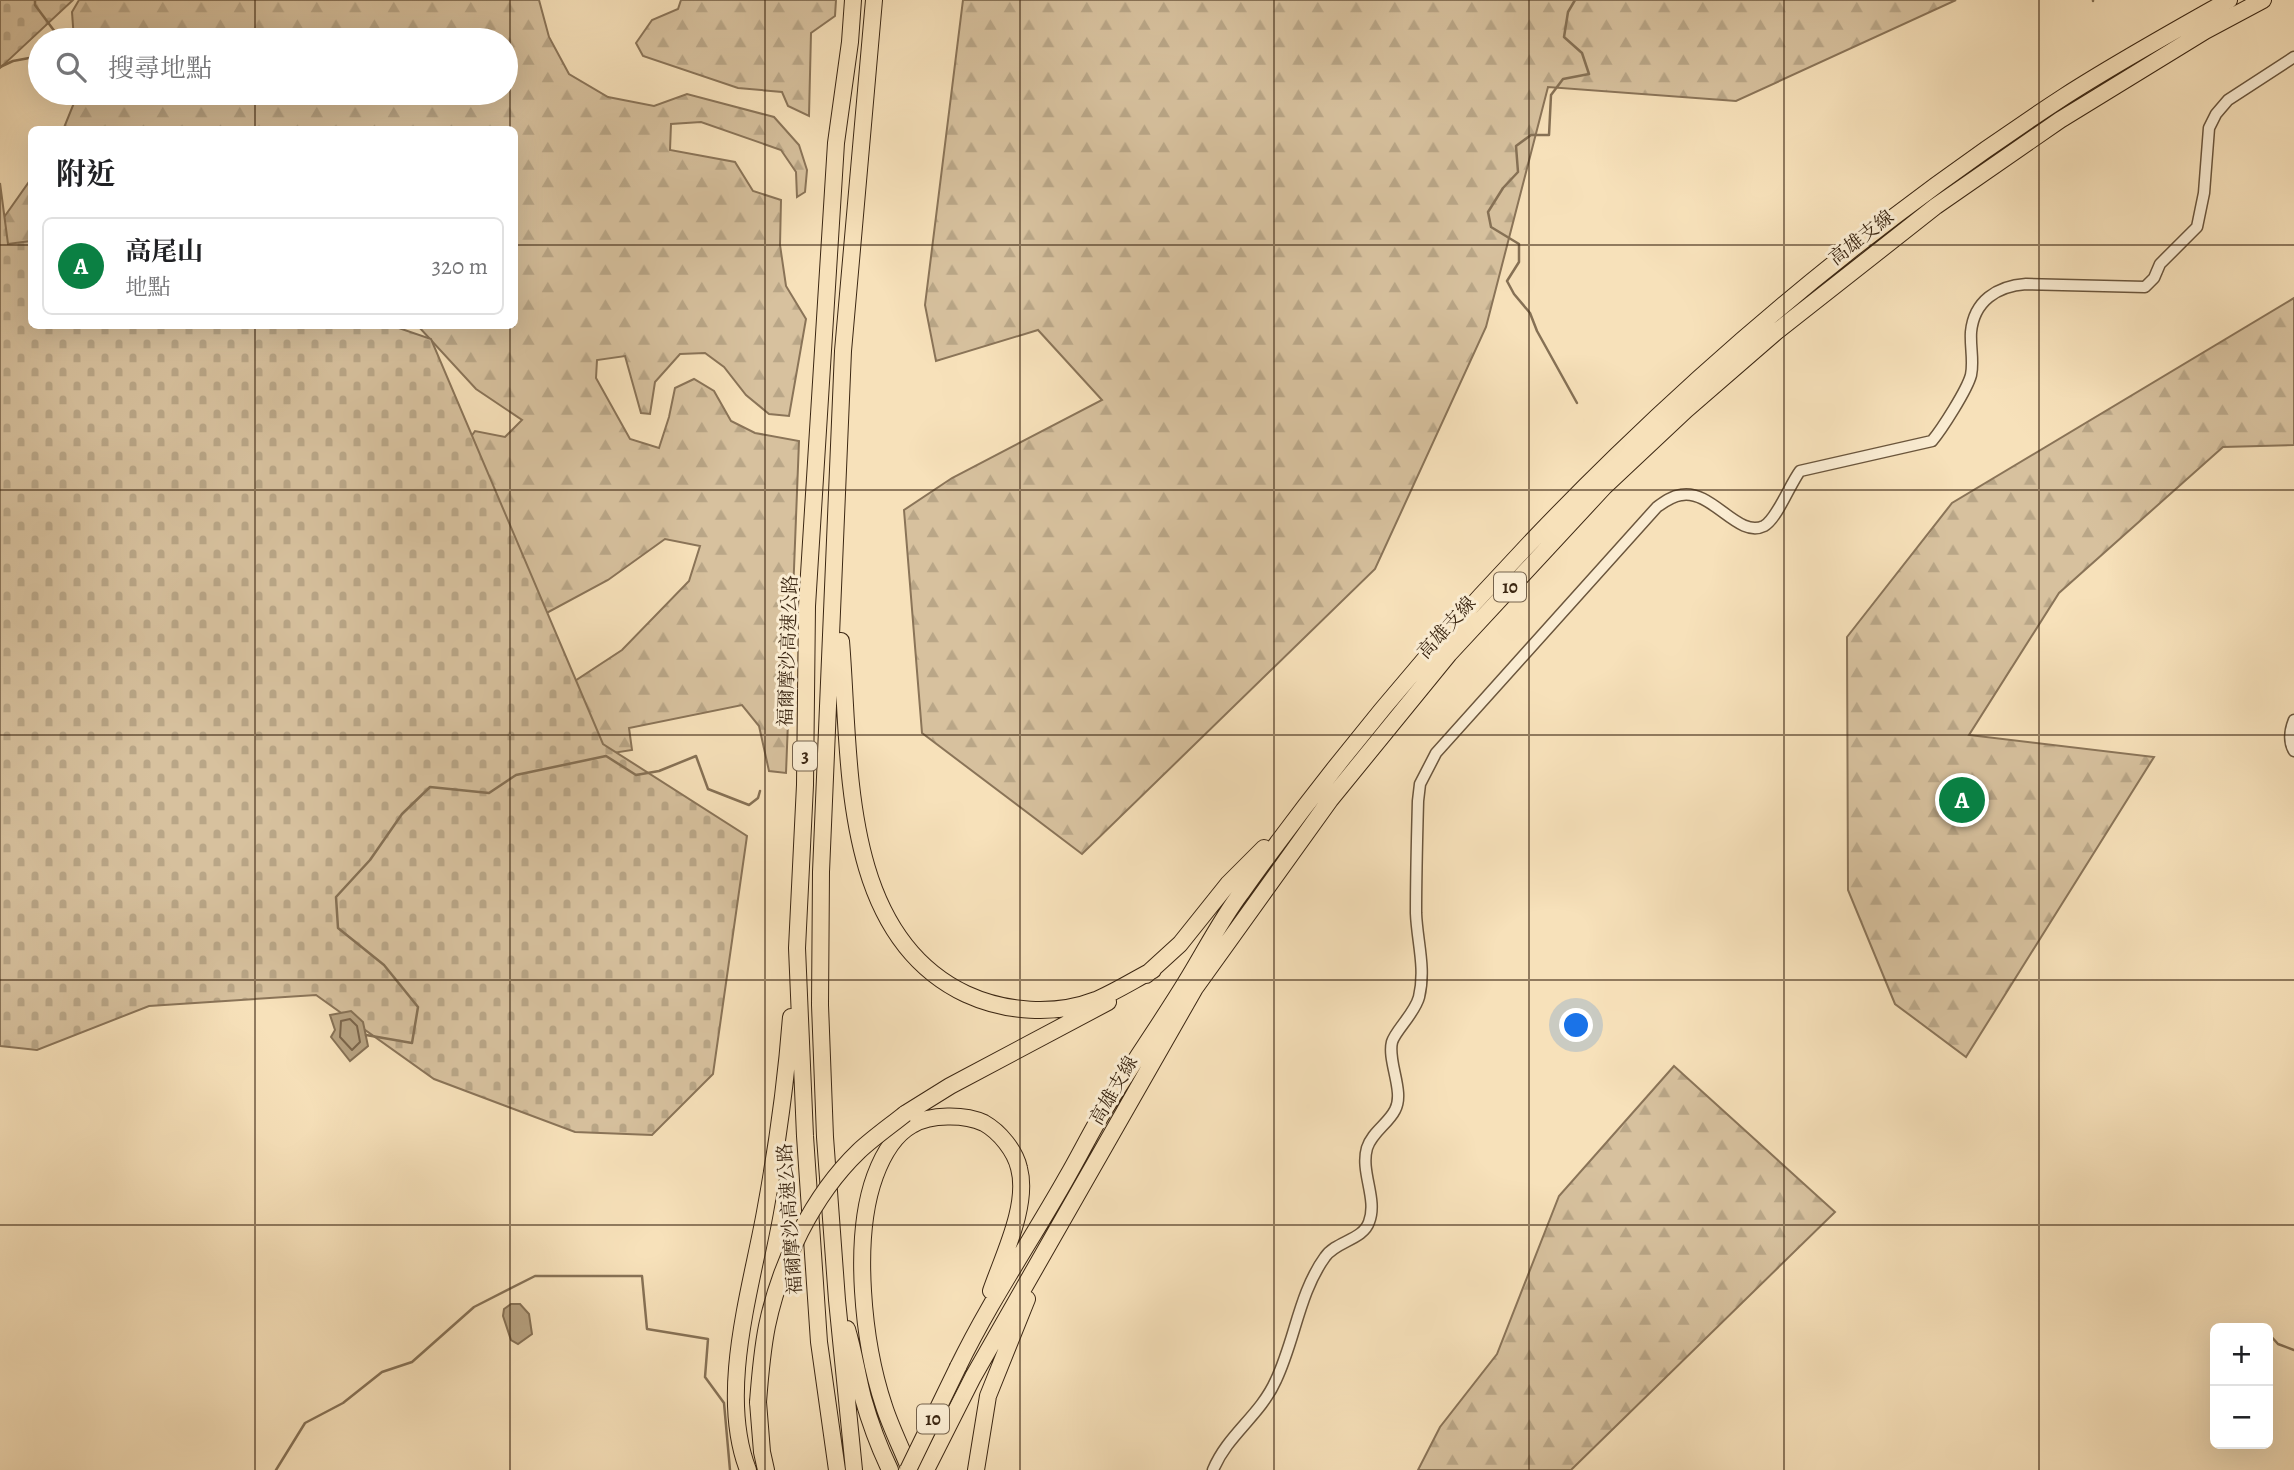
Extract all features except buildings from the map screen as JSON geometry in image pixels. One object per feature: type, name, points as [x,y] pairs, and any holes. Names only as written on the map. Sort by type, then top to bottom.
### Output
[{"type":"highway","name":"福爾摩沙高速公路","points":[[837,1470],[819,1342],[805,1136],[797,948],[805,785],[805,670],[809,582],[836,143],[853,0]]},
{"type":"highway","name":"3","points":[[855,1470],[837,1300],[825,1137],[820,1005],[821,872],[843,351],[874,0]]},
{"type":"highway","name":"高雄支線","points":[[909,1470],[977,1328],[1100,1117],[1237,898],[1371,722],[1440,639],[1570,500],[1786,303],[1954,173],[2063,98],[2229,0]]},
{"type":"highway","name":"高雄支線","points":[[926,1470],[973,1377],[1195,988],[1302,838],[1392,721],[1449,654],[1594,497],[1686,410],[1776,332],[1936,206],[2060,120],[2205,31],[2263,0]]},
{"type":"highway","points":[[834,607],[840,632],[844,711],[858,828],[873,891],[901,944],[956,989],[978,999],[1011,1008],[1038,1010],[1096,1000],[1153,970]]},
{"type":"highway","points":[[766,1470],[758,1402],[767,1324],[783,1272],[802,1230],[828,1187],[858,1152],[905,1114],[950,1086],[1114,999],[1153,970],[1180,944],[1228,884],[1303,809]]},
{"type":"highway","points":[[746,1467],[737,1418],[738,1368],[749,1284],[765,1216],[785,1098],[797,948]]},
{"type":"highway","points":[[909,1470],[884,1406],[873,1367],[862,1286],[863,1244],[868,1203],[875,1176],[886,1152],[901,1133],[913,1124],[932,1118],[960,1117],[984,1123],[1006,1142],[1020,1169],[1020,1210],[977,1328]]},
{"type":"highway","points":[[976,1470],[988,1396],[1030,1292],[1059,1238],[1060,1222]]},
{"type":"highway","points":[[837,1300],[854,1351],[863,1397],[890,1470]]},
{"type":"street","points":[[1213,1470],[1220,1453],[1257,1413],[1276,1381],[1299,1311],[1326,1255],[1339,1244],[1361,1233],[1369,1223],[1372,1209],[1366,1170],[1367,1150],[1372,1138],[1395,1110],[1398,1098],[1392,1041],[1419,999],[1422,963],[1416,916],[1418,801],[1420,784],[1436,753],[1657,507],[1682,494],[1695,495],[1709,501],[1743,525],[1753,528],[1765,525],[1800,471],[1932,441],[1970,380],[1973,352],[1970,334],[1975,312],[1983,300],[2011,285],[2145,288],[2154,278],[2160,264],[2197,227],[2204,193],[2209,128],[2216,114],[2228,100],[2294,58]]},
{"type":"street","points":[[2294,720],[2290,731],[2294,751]]},
{"type":"green space","points":[[0,0],[73,0],[43,28],[28,28],[28,42],[0,68]]},
{"type":"green space","points":[[79,0],[539,0],[549,37],[569,74],[608,97],[654,106],[687,94],[774,117],[799,145],[807,170],[805,192],[797,197],[796,172],[781,150],[701,122],[671,124],[670,150],[735,162],[753,191],[781,200],[780,245],[786,286],[806,319],[789,416],[769,414],[746,395],[724,367],[705,353],[680,354],[655,382],[650,414],[641,413],[625,356],[597,360],[596,378],[630,439],[659,448],[675,388],[694,379],[714,391],[731,421],[755,433],[799,441],[786,773],[769,771],[759,726],[742,705],[629,728],[632,750],[537,765],[523,715],[622,650],[689,581],[700,546],[665,539],[608,580],[528,623],[459,454],[475,431],[505,437],[522,420],[476,389],[421,329],[518,329],[518,126],[65,126],[73,105],[518,105],[518,28],[73,28],[72,12]]},
{"type":"green space","points":[[681,0],[836,0],[835,16],[811,33],[809,116],[788,106],[782,92],[738,88],[643,56],[636,43],[652,20],[678,9]]},
{"type":"green space","points":[[963,0],[1956,0],[1736,101],[1548,87],[1486,327],[1375,569],[1082,854],[922,733],[904,510],[952,478],[1102,400],[1038,330],[936,361],[925,305]]},
{"type":"green space","points":[[0,183],[8,244],[28,241],[28,329],[402,329],[431,339],[603,744],[747,836],[713,1074],[652,1135],[575,1132],[434,1079],[316,995],[149,1006],[37,1050],[0,1046]]},
{"type":"green space","points":[[28,183],[28,308],[0,223]]},
{"type":"green space","points":[[2294,298],[2294,445],[2223,447],[2059,593],[1969,735],[2154,757],[1966,1057],[1895,1004],[1848,890],[1847,637],[1952,503]]},
{"type":"green space","points":[[1674,1066],[1835,1212],[1571,1470],[1418,1470],[1440,1427],[1497,1354],[1559,1196]]},
{"type":"water","points":[[351,1011],[363,1022],[368,1046],[350,1061],[331,1037],[335,1030],[330,1015]]},
{"type":"water","points":[[511,1304],[520,1304],[529,1314],[532,1334],[518,1344],[511,1340],[503,1316],[504,1309]]},
{"type":"waterway","points":[[35,0],[35,5],[52,28]]},
{"type":"waterway","points":[[1575,0],[1568,12],[1564,37],[1582,53],[1589,74],[1563,79],[1551,95],[1549,135],[1531,135],[1516,146],[1518,172],[1503,188],[1488,212],[1491,227],[1519,244],[1519,262],[1507,281],[1530,313],[1537,331],[1577,403]]},
{"type":"waterway","points":[[0,67],[28,58]]},
{"type":"waterway","points":[[366,1035],[412,1043],[418,1007],[384,965],[338,928],[336,897],[370,860],[402,814],[430,787],[489,793],[516,775],[606,756],[636,775],[659,771],[696,756],[708,789],[749,805],[758,798],[760,791]]},
{"type":"waterway","points":[[276,1470],[305,1423],[343,1403],[382,1372],[412,1362],[474,1307],[535,1276],[642,1276],[647,1329],[708,1339],[705,1377],[724,1403],[730,1470]]},
{"type":"waterway","points":[[2273,1338],[2278,1344],[2294,1350]]},
{"type":"place","name":"高尾山","points":[[1962,800]]}]
